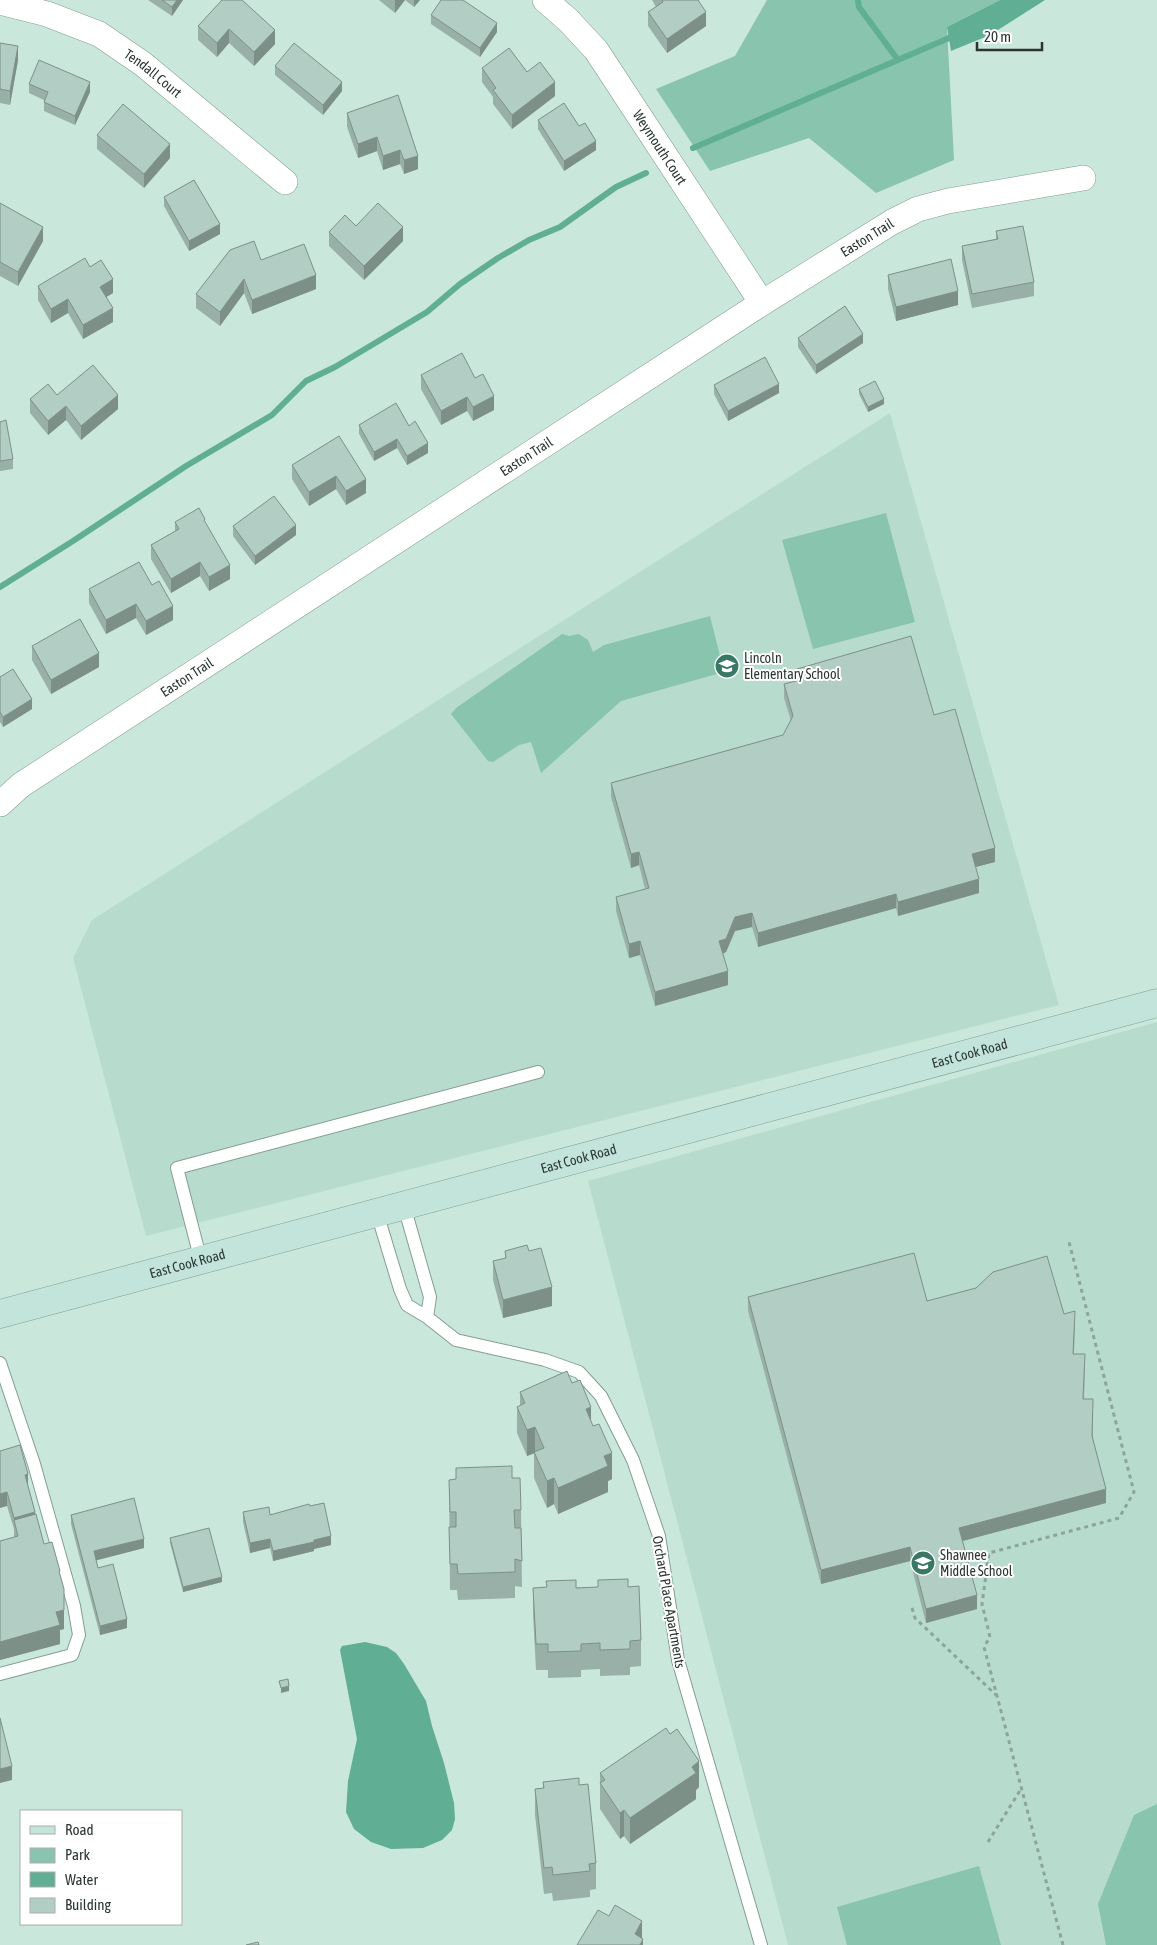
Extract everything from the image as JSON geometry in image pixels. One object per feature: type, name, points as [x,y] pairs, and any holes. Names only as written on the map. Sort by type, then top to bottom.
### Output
[{"type":"main road","name":"East Cook Road","points":[[0,1314],[1157,1003]]},
{"type":"street","name":"Weymouth Court","points":[[545,0],[568,20],[602,58],[762,303]]},
{"type":"street","name":"Tendall Court","points":[[0,2],[47,14],[99,34],[143,64],[285,182]]},
{"type":"street","name":"Easton Trail","points":[[0,804],[20,784],[762,303],[892,222],[918,209],[948,201],[1083,178]]},
{"type":"lane","points":[[201,1261],[177,1168],[538,1072]]},
{"type":"lane","points":[[404,1206],[430,1297],[427,1317]]},
{"type":"lane","name":"Orchard Place Apartments","points":[[377,1213],[400,1289],[407,1305],[427,1317],[456,1340],[545,1360],[578,1372],[601,1396],[633,1460],[659,1536],[678,1660],[761,1945]]},
{"type":"lane","points":[[0,1363],[34,1464],[74,1606],[79,1635],[72,1655],[0,1674]]},
{"type":"path","points":[[785,670],[786,676]]},
{"type":"path","points":[[1063,1945],[984,1647],[990,1637],[982,1604],[989,1553],[1118,1518],[1134,1492],[1069,1242]]},
{"type":"path","points":[[912,1608],[915,1618],[996,1695]]},
{"type":"path","points":[[988,1842],[1021,1788]]},
{"type":"shaded area","name":"Lincoln Elementary School","points":[[890,413],[1059,1005],[146,1236],[73,958],[92,920]]},
{"type":"shaded area","name":"Shawnee Middle School","points":[[1157,1022],[1157,1945],[788,1945],[588,1181]]},
{"type":"green space","points":[[767,0],[1000,0],[947,27],[954,160],[876,193],[809,138],[710,171],[656,89],[735,56]]},
{"type":"green space","points":[[886,513],[915,622],[813,649],[782,540]]},
{"type":"green space","points":[[710,616],[724,672],[621,701],[541,773],[531,742],[519,745],[493,762],[488,761],[451,714],[456,708],[562,634],[569,636],[579,634],[588,640],[593,652],[604,645]]},
{"type":"green space","points":[[1157,1804],[1157,1945],[1106,1945],[1098,1904],[1134,1815]]},
{"type":"green space","points":[[979,1866],[1001,1945],[847,1945],[837,1907]]},
{"type":"water","points":[[1000,0],[1045,0],[990,35],[951,51],[947,27]]},
{"type":"water","points":[[365,1642],[387,1647],[396,1653],[404,1664],[426,1701],[444,1763],[454,1803],[455,1819],[452,1830],[442,1840],[423,1848],[391,1849],[371,1842],[354,1829],[346,1812],[348,1781],[357,1739],[340,1650],[342,1646]]},
{"type":"building","points":[[162,0],[177,0],[172,7]]},
{"type":"building","points":[[222,0],[242,0],[275,30],[254,52],[229,29],[217,43],[198,26]]},
{"type":"building","points":[[441,0],[463,0],[497,23],[480,48],[431,15]]},
{"type":"building","points":[[662,0],[698,0],[706,12],[667,39],[648,12],[663,2]]},
{"type":"building","points":[[0,43],[18,46],[10,91],[0,89]]},
{"type":"building","points":[[294,43],[342,82],[323,105],[275,66]]},
{"type":"building","points":[[509,48],[527,72],[540,62],[555,82],[512,115],[493,90],[496,88],[482,68]]},
{"type":"building","points":[[39,60],[90,82],[75,116],[44,102],[48,92],[29,84]]},
{"type":"building","points":[[398,95],[418,156],[404,160],[400,150],[383,156],[377,137],[358,144],[347,113]]},
{"type":"building","points":[[564,103],[579,126],[585,123],[596,141],[564,161],[538,120]]},
{"type":"building","points":[[123,104],[170,144],[144,174],[97,135]]},
{"type":"building","points":[[194,180],[220,224],[189,241],[164,197]]},
{"type":"building","points":[[0,203],[43,227],[18,272],[0,262]]},
{"type":"building","points":[[378,203],[403,227],[364,266],[329,232],[345,215],[356,226]]},
{"type":"building","points":[[1023,226],[1034,282],[972,294],[962,246],[998,239],[996,231]]},
{"type":"building","points":[[254,241],[261,260],[304,244],[316,275],[252,300],[244,279],[220,312],[196,294],[230,250]]},
{"type":"building","points":[[85,258],[90,267],[101,260],[113,279],[100,287],[113,308],[83,325],[68,299],[51,309],[38,286]]},
{"type":"building","points":[[951,259],[958,291],[896,307],[888,275]]},
{"type":"building","points":[[845,306],[863,334],[816,365],[798,338]]},
{"type":"building","points":[[462,353],[475,378],[483,374],[494,396],[473,407],[467,397],[441,411],[421,375]]},
{"type":"building","points":[[765,357],[779,384],[728,411],[714,385]]},
{"type":"building","points":[[93,365],[118,395],[81,426],[66,406],[48,421],[30,399],[48,384],[57,395]]},
{"type":"building","points":[[875,381],[884,399],[868,407],[859,389]]},
{"type":"building","points":[[396,403],[409,426],[415,421],[428,443],[407,456],[397,439],[374,452],[359,425]]},
{"type":"building","points":[[6,420],[13,459],[0,461],[0,422]]},
{"type":"building","points":[[339,436],[366,479],[346,491],[336,476],[309,492],[292,465]]},
{"type":"building","points":[[274,496],[296,525],[255,556],[233,526]]},
{"type":"building","points":[[199,508],[230,565],[209,577],[200,562],[171,579],[151,545],[179,529],[175,522]]},
{"type":"building","points":[[139,562],[152,585],[159,581],[173,606],[146,621],[136,604],[106,620],[89,589]]},
{"type":"building","points":[[80,619],[99,653],[51,680],[32,646]]},
{"type":"building","name":"Lincoln Elementary School","points":[[911,636],[934,715],[955,709],[995,848],[972,854],[979,879],[898,902],[896,894],[758,933],[752,913],[735,917],[726,939],[719,941],[728,971],[655,992],[640,941],[629,944],[616,897],[649,888],[639,852],[631,854],[611,783],[783,735],[793,716],[784,684],[800,680],[797,669]]},
{"type":"building","points":[[13,669],[32,699],[3,717],[0,712],[0,677]]},
{"type":"building","points":[[527,1245],[529,1251],[541,1248],[552,1287],[503,1300],[493,1261],[506,1258],[505,1251]]},
{"type":"building","points":[[914,1253],[927,1301],[976,1288],[993,1272],[1047,1256],[1064,1314],[1075,1311],[1073,1354],[1085,1354],[1083,1399],[1093,1399],[1092,1436],[1106,1489],[959,1528],[977,1595],[926,1609],[910,1547],[821,1570],[748,1297]]},
{"type":"building","points":[[567,1371],[572,1383],[580,1380],[591,1407],[586,1409],[593,1426],[599,1424],[612,1453],[604,1456],[608,1466],[558,1488],[554,1478],[547,1481],[534,1452],[544,1448],[535,1427],[527,1430],[517,1407],[525,1403],[520,1392]]},
{"type":"building","points":[[20,1445],[28,1474],[25,1475],[35,1512],[14,1518],[7,1492],[0,1494],[0,1451]]},
{"type":"building","points":[[512,1466],[512,1478],[520,1478],[521,1510],[514,1510],[515,1528],[521,1528],[522,1561],[515,1559],[515,1572],[458,1574],[457,1564],[450,1564],[449,1527],[456,1527],[456,1512],[450,1512],[449,1480],[456,1479],[456,1468]]},
{"type":"building","points":[[134,1498],[144,1539],[94,1551],[98,1568],[113,1564],[127,1619],[100,1626],[71,1515]]},
{"type":"building","points":[[324,1503],[331,1536],[314,1540],[314,1542],[273,1551],[270,1539],[250,1543],[243,1512],[269,1507],[270,1515],[309,1504],[310,1506]]},
{"type":"building","points":[[36,1514],[44,1544],[52,1542],[64,1589],[64,1610],[56,1612],[60,1625],[0,1642],[0,1541],[18,1536],[14,1520]]},
{"type":"building","points":[[209,1528],[222,1577],[183,1587],[170,1538]]},
{"type":"building","points":[[628,1579],[628,1587],[639,1586],[641,1640],[630,1641],[630,1649],[600,1650],[600,1643],[581,1644],[581,1651],[548,1652],[548,1644],[536,1644],[533,1588],[547,1587],[546,1581],[576,1580],[576,1588],[598,1587],[598,1580]]},
{"type":"building","points":[[288,1679],[289,1686],[281,1688],[279,1681]]},
{"type":"building","points":[[0,1718],[12,1766],[0,1769]]},
{"type":"building","points":[[666,1728],[670,1734],[677,1729],[699,1761],[692,1767],[696,1773],[630,1818],[624,1810],[620,1813],[600,1783],[605,1780],[600,1773]]},
{"type":"building","points":[[579,1778],[579,1785],[588,1784],[596,1863],[589,1864],[590,1871],[553,1875],[552,1867],[544,1868],[535,1789],[544,1788],[543,1782]]},
{"type":"building","points":[[615,1905],[642,1921],[635,1934],[643,1939],[640,1945],[577,1945],[598,1910],[609,1916]]},
{"type":"building","points":[[258,1942],[259,1945],[246,1945]]},
{"type":"waterway","points":[[858,0],[859,7],[898,60]]},
{"type":"waterway","points":[[693,148],[956,35]]},
{"type":"waterway","points":[[0,587],[186,466],[272,415],[306,381],[335,367],[427,312],[460,284],[498,258],[529,240],[560,227],[616,187],[646,173]]},
{"type":"place","name":"Lincoln Elementary School","points":[[727,666]]},
{"type":"place","name":"Shawnee Middle School","points":[[923,1563]]}]
